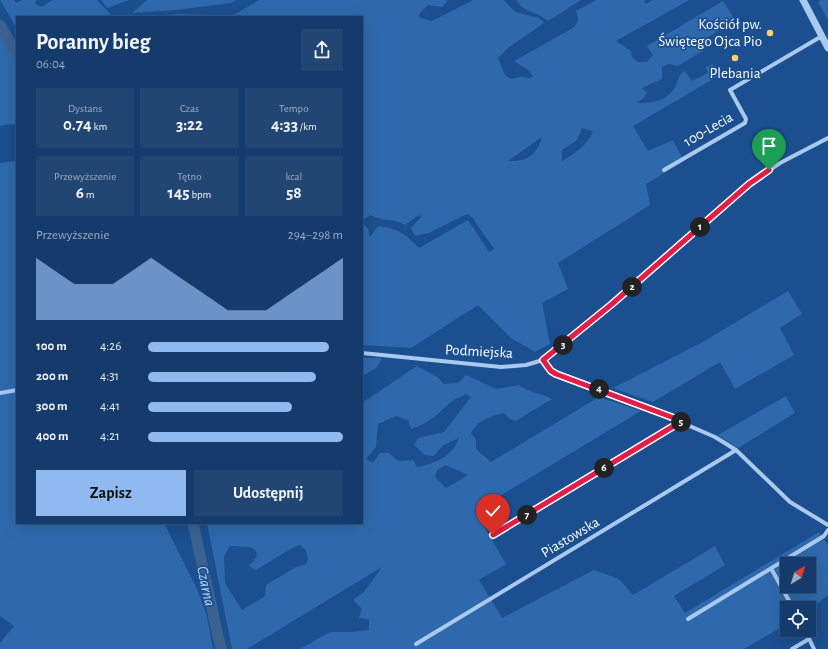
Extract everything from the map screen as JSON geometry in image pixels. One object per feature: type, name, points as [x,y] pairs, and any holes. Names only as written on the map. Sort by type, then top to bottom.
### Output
[{"type":"street","points":[[803,0],[828,48]]},
{"type":"street","name":"100-Lecia","points":[[664,170],[745,123],[746,119],[730,90],[822,36]]},
{"type":"street","name":"Podmiejska","points":[[363,353],[501,367],[526,365],[543,360],[592,321],[749,184],[780,163],[828,138]]},
{"type":"street","points":[[543,360],[551,371],[556,374],[682,421],[715,437],[736,450],[790,502],[828,525]]},
{"type":"street","points":[[0,393],[16,390]]},
{"type":"street","points":[[493,535],[682,421]]},
{"type":"street","name":"Piastowska","points":[[416,644],[736,450]]},
{"type":"street","points":[[688,620],[772,570],[824,536],[828,530]]},
{"type":"street","points":[[772,570],[789,601]]},
{"type":"street","points":[[792,649],[809,639],[814,649]]},
{"type":"shaded area","points":[[0,0],[14,0],[16,3],[22,0],[36,0],[35,4],[42,7],[53,0],[97,0],[112,16],[16,16],[16,27]]},
{"type":"shaded area","points":[[101,0],[129,0],[107,8]]},
{"type":"shaded area","points":[[147,0],[236,0],[231,3],[177,10],[132,13]]},
{"type":"shaded area","points":[[259,0],[448,0],[442,7],[428,5],[419,14],[420,18],[432,21],[473,0],[504,0],[515,12],[539,18],[544,23],[509,47],[498,58],[505,75],[511,79],[521,77],[530,78],[533,76],[528,70],[514,61],[573,28],[578,20],[576,11],[596,0],[644,0],[646,4],[653,0],[689,0],[616,41],[631,51],[632,57],[638,62],[647,62],[653,55],[647,46],[723,1],[735,20],[699,43],[703,51],[678,66],[668,64],[662,67],[662,79],[642,88],[647,92],[644,98],[636,103],[648,103],[663,99],[675,87],[681,74],[685,71],[692,81],[708,73],[706,67],[713,64],[720,75],[633,126],[648,151],[673,140],[684,161],[646,184],[650,205],[558,263],[568,289],[542,303],[550,344],[535,352],[511,338],[478,305],[411,348],[363,345],[363,223],[368,229],[370,237],[378,226],[385,227],[401,232],[419,248],[468,220],[489,252],[494,249],[472,217],[467,214],[429,233],[415,236],[411,228],[421,217],[419,215],[405,225],[396,221],[380,219],[371,215],[363,219],[363,16],[232,16]],"holes":[[[582,128],[593,131],[588,141],[572,155],[562,161],[562,150],[577,140]],[[542,137],[534,153],[526,159],[508,161]]]},
{"type":"shaded area","points":[[516,0],[581,0],[548,21],[523,8]]},
{"type":"shaded area","points":[[821,0],[828,0],[828,20],[818,2]]},
{"type":"shaded area","points":[[174,14],[210,15],[208,16],[171,16]]},
{"type":"shaded area","points":[[0,28],[16,55],[16,125],[10,124],[0,126]]},
{"type":"shaded area","points":[[16,161],[16,524],[164,524],[197,589],[207,616],[213,649],[0,649],[0,643],[14,626],[0,616],[0,163]]},
{"type":"shaded area","points":[[788,291],[802,314],[780,328],[794,355],[735,389],[720,362],[653,402],[613,388],[701,343]]},
{"type":"shaded area","points":[[363,358],[382,358],[376,368],[363,375]]},
{"type":"shaded area","points":[[417,366],[437,377],[444,384],[458,383],[466,375],[496,389],[519,385],[527,390],[552,399],[516,421],[510,419],[504,413],[490,417],[477,425],[471,433],[476,440],[476,449],[491,462],[599,397],[641,411],[475,511],[506,564],[479,580],[502,618],[594,570],[619,579],[633,595],[715,546],[725,565],[674,596],[685,613],[819,532],[828,545],[828,595],[816,604],[816,601],[780,601],[780,628],[744,649],[300,649],[330,632],[369,630],[369,619],[359,618],[362,609],[353,600],[364,592],[382,567],[247,649],[232,649],[207,524],[363,524],[363,402]],"holes":[[[466,394],[471,397],[444,432],[418,438],[414,445],[425,455],[433,456],[444,445],[459,438],[452,450],[437,461],[417,467],[413,460],[398,461],[389,453],[380,453],[373,463],[366,459],[376,447],[378,424],[396,416],[408,420],[411,429],[418,427],[436,416],[452,401]],[[446,465],[468,475],[446,488],[435,477],[437,470]],[[300,545],[306,550],[308,560],[306,564],[296,567],[266,585],[265,596],[242,610],[225,583],[224,556],[230,546],[250,547],[255,550],[257,555],[249,566],[256,570],[294,547]]]},
{"type":"shaded area","points":[[786,396],[795,413],[738,448],[718,435]]},
{"type":"waterway","name":"Czarna","points":[[0,25],[16,52]]},
{"type":"waterway","name":"Czarna","points":[[193,524],[221,649]]},
{"type":"place","name":"Kościół pw. Świętego Ojca Pio","points":[[770,33]]},
{"type":"place","name":"Plebania","points":[[735,58]]},
{"type":"route","points":[[493,535],[682,421],[573,379],[556,374],[551,371],[543,360],[612,304],[749,184],[769,170]]}]
